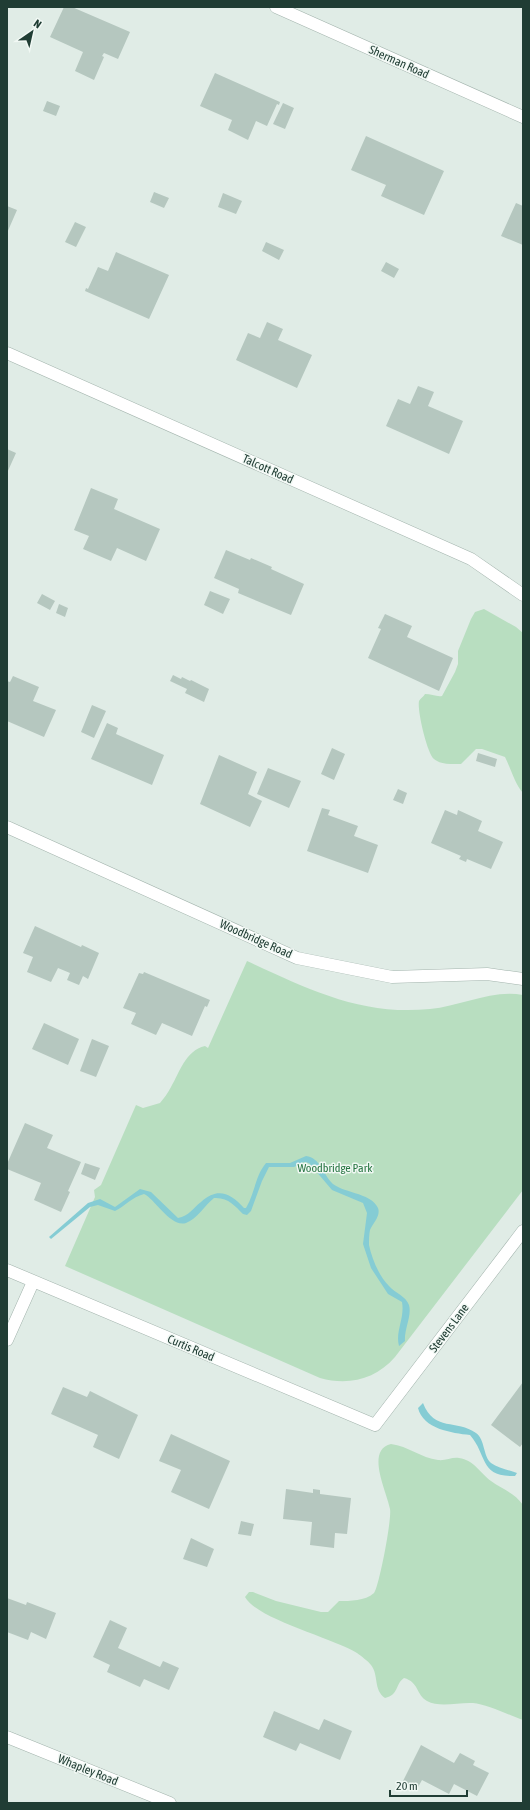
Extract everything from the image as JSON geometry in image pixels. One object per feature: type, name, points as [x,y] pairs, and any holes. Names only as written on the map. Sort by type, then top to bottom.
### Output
[{"type":"street","name":"Sherman Road","points":[[276,7],[523,117]]},
{"type":"street","name":"Talcott Road","points":[[7,353],[471,559],[523,595]]},
{"type":"street","name":"Woodbridge Road","points":[[7,827],[297,958],[392,977],[487,974],[523,979]]},
{"type":"street","name":"Stevens Lane","points":[[375,1425],[523,1231]]},
{"type":"street","name":"Curtis Road","points":[[7,1270],[375,1425]]},
{"type":"street","points":[[7,1340],[33,1282]]},
{"type":"street","name":"Whapley Road","points":[[7,1737],[170,1803]]},
{"type":"green space","points":[[484,609],[516,627],[523,633],[523,793],[515,781],[505,757],[482,749],[476,749],[461,764],[443,763],[434,759],[428,749],[421,722],[419,701],[425,694],[442,696],[455,672],[458,664],[458,651],[471,619],[475,612]]},
{"type":"green space","name":"Woodbridge Park","points":[[247,961],[336,998],[381,1008],[405,1010],[430,1009],[500,994],[523,995],[523,1190],[395,1357],[388,1365],[379,1371],[361,1379],[341,1381],[320,1378],[65,1266],[95,1197],[94,1190],[101,1185],[136,1105],[143,1108],[160,1103],[169,1091],[188,1057],[198,1049],[205,1046],[208,1048]]},
{"type":"green space","points":[[391,1444],[403,1447],[432,1459],[441,1460],[459,1458],[469,1461],[487,1478],[516,1497],[523,1505],[523,1720],[473,1703],[432,1703],[423,1698],[412,1682],[404,1678],[399,1683],[395,1692],[389,1697],[385,1698],[381,1695],[377,1687],[375,1673],[371,1665],[357,1653],[264,1613],[252,1605],[245,1597],[249,1592],[253,1592],[276,1601],[321,1612],[328,1612],[339,1601],[353,1601],[362,1599],[374,1593],[382,1566],[390,1515],[390,1509],[378,1463],[379,1454],[383,1448]]},
{"type":"water","points":[[306,1156],[311,1157],[321,1166],[335,1186],[369,1199],[378,1208],[378,1217],[369,1233],[369,1245],[372,1256],[376,1267],[385,1282],[408,1302],[410,1309],[405,1341],[399,1346],[398,1335],[403,1308],[402,1302],[388,1294],[371,1268],[363,1244],[367,1213],[363,1203],[332,1190],[309,1163],[304,1162],[294,1167],[269,1167],[251,1211],[247,1215],[243,1214],[234,1205],[227,1201],[214,1198],[190,1221],[180,1223],[169,1217],[144,1194],[136,1197],[115,1211],[98,1205],[90,1207],[51,1239],[49,1237],[88,1203],[100,1199],[115,1207],[140,1189],[151,1192],[178,1218],[188,1214],[207,1197],[218,1193],[229,1196],[246,1208],[257,1179],[266,1163],[290,1163]]},
{"type":"water","points":[[423,1403],[433,1418],[440,1422],[461,1426],[476,1433],[481,1439],[488,1460],[500,1468],[517,1473],[515,1476],[495,1473],[490,1469],[470,1435],[439,1429],[426,1421],[418,1408]]},
{"type":"building","points":[[64,7],[72,7],[130,32],[118,59],[104,53],[102,56],[104,57],[94,80],[75,71],[83,52],[50,37]]},
{"type":"building","points":[[215,73],[280,102],[279,105],[277,104],[267,126],[256,121],[248,140],[228,130],[232,120],[200,106]]},
{"type":"building","points":[[47,101],[60,106],[56,116],[43,111]]},
{"type":"building","points":[[283,103],[294,108],[285,129],[273,124]]},
{"type":"building","points":[[366,136],[444,171],[424,215],[381,196],[386,185],[351,170]]},
{"type":"building","points":[[154,192],[169,198],[164,208],[150,202]]},
{"type":"building","points":[[223,193],[242,201],[236,214],[218,207]]},
{"type":"building","points":[[516,203],[523,206],[523,245],[501,236]]},
{"type":"building","points":[[7,206],[17,210],[7,233]]},
{"type":"building","points":[[75,222],[86,227],[76,247],[65,242]]},
{"type":"building","points":[[266,242],[284,250],[279,260],[262,251]]},
{"type":"building","points":[[116,252],[169,275],[149,319],[85,291],[86,288],[88,289],[98,267],[108,271]]},
{"type":"building","points":[[386,262],[399,269],[394,278],[381,271]]},
{"type":"building","points":[[267,322],[283,329],[278,340],[312,355],[297,388],[236,360],[248,333],[260,338]]},
{"type":"building","points":[[418,386],[434,392],[428,406],[463,421],[449,454],[386,426],[398,399],[410,404]]},
{"type":"building","points":[[7,449],[16,453],[7,473]]},
{"type":"building","points":[[91,488],[118,499],[114,509],[160,529],[146,561],[117,548],[111,561],[83,549],[89,536],[74,530]]},
{"type":"building","points":[[226,550],[272,567],[271,569],[304,584],[291,615],[238,593],[239,589],[214,578]]},
{"type":"building","points":[[210,591],[230,599],[223,614],[204,605]]},
{"type":"building","points":[[42,594],[55,601],[50,610],[37,603]]},
{"type":"building","points":[[59,604],[68,608],[65,617],[56,613]]},
{"type":"building","points":[[385,614],[412,626],[407,637],[453,658],[439,691],[368,658],[381,629],[378,628]]},
{"type":"building","points":[[173,675],[181,679],[182,677],[190,681],[191,680],[209,689],[204,702],[185,693],[187,689],[170,681]]},
{"type":"building","points":[[13,676],[39,687],[33,701],[56,710],[44,737],[7,721],[7,681],[10,682]]},
{"type":"building","points":[[92,705],[106,711],[94,738],[81,732]]},
{"type":"building","points":[[107,723],[118,728],[116,734],[164,755],[152,785],[91,759]]},
{"type":"building","points":[[332,748],[345,754],[334,780],[321,774]]},
{"type":"building","points":[[478,753],[497,759],[495,767],[476,761]]},
{"type":"building","points":[[219,755],[257,772],[248,794],[262,801],[250,827],[200,804]]},
{"type":"building","points":[[268,768],[301,781],[289,808],[257,794]]},
{"type":"building","points":[[398,789],[407,793],[403,804],[393,800]]},
{"type":"building","points":[[322,808],[330,810],[328,815],[358,826],[354,836],[378,845],[368,873],[307,851]]},
{"type":"building","points":[[445,810],[457,815],[458,810],[482,821],[478,831],[503,842],[491,869],[467,859],[466,862],[459,859],[461,856],[431,843]]},
{"type":"building","points":[[35,926],[81,947],[82,945],[99,953],[88,979],[83,976],[79,985],[67,980],[70,973],[58,968],[51,982],[27,972],[33,957],[23,953]]},
{"type":"building","points":[[144,972],[210,1000],[207,1007],[205,1006],[192,1036],[162,1023],[156,1035],[131,1024],[136,1013],[123,1008],[139,973],[143,974]]},
{"type":"building","points":[[44,1023],[79,1039],[68,1065],[32,1049]]},
{"type":"building","points":[[92,1039],[109,1046],[96,1077],[80,1071]]},
{"type":"building","points":[[25,1123],[53,1135],[47,1148],[81,1162],[68,1191],[70,1192],[61,1212],[34,1200],[41,1183],[7,1169],[7,1164]]},
{"type":"building","points":[[85,1163],[100,1168],[95,1180],[81,1174]]},
{"type":"building","points":[[523,1382],[523,1443],[520,1447],[491,1425]]},
{"type":"building","points":[[63,1387],[87,1397],[90,1391],[138,1415],[119,1459],[93,1447],[98,1435],[51,1414]]},
{"type":"building","points":[[171,1434],[230,1461],[209,1509],[171,1492],[181,1470],[159,1461]]},
{"type":"building","points":[[286,1489],[313,1493],[313,1489],[320,1490],[320,1494],[351,1498],[347,1534],[335,1533],[334,1548],[310,1545],[312,1522],[283,1519]]},
{"type":"building","points":[[241,1521],[254,1524],[251,1536],[238,1534]]},
{"type":"building","points":[[191,1538],[214,1549],[207,1567],[183,1559]]},
{"type":"building","points":[[7,1598],[26,1605],[27,1602],[56,1613],[46,1639],[31,1632],[28,1640],[7,1632]]},
{"type":"building","points":[[110,1620],[127,1628],[118,1648],[160,1667],[163,1661],[179,1668],[169,1690],[144,1679],[140,1687],[107,1672],[110,1665],[93,1657]]},
{"type":"building","points":[[274,1711],[319,1730],[324,1719],[352,1731],[340,1760],[300,1743],[296,1751],[263,1737]]},
{"type":"building","points":[[421,1745],[454,1763],[460,1753],[475,1761],[473,1765],[489,1773],[477,1796],[454,1784],[449,1794],[422,1780],[417,1789],[403,1781]]}]
